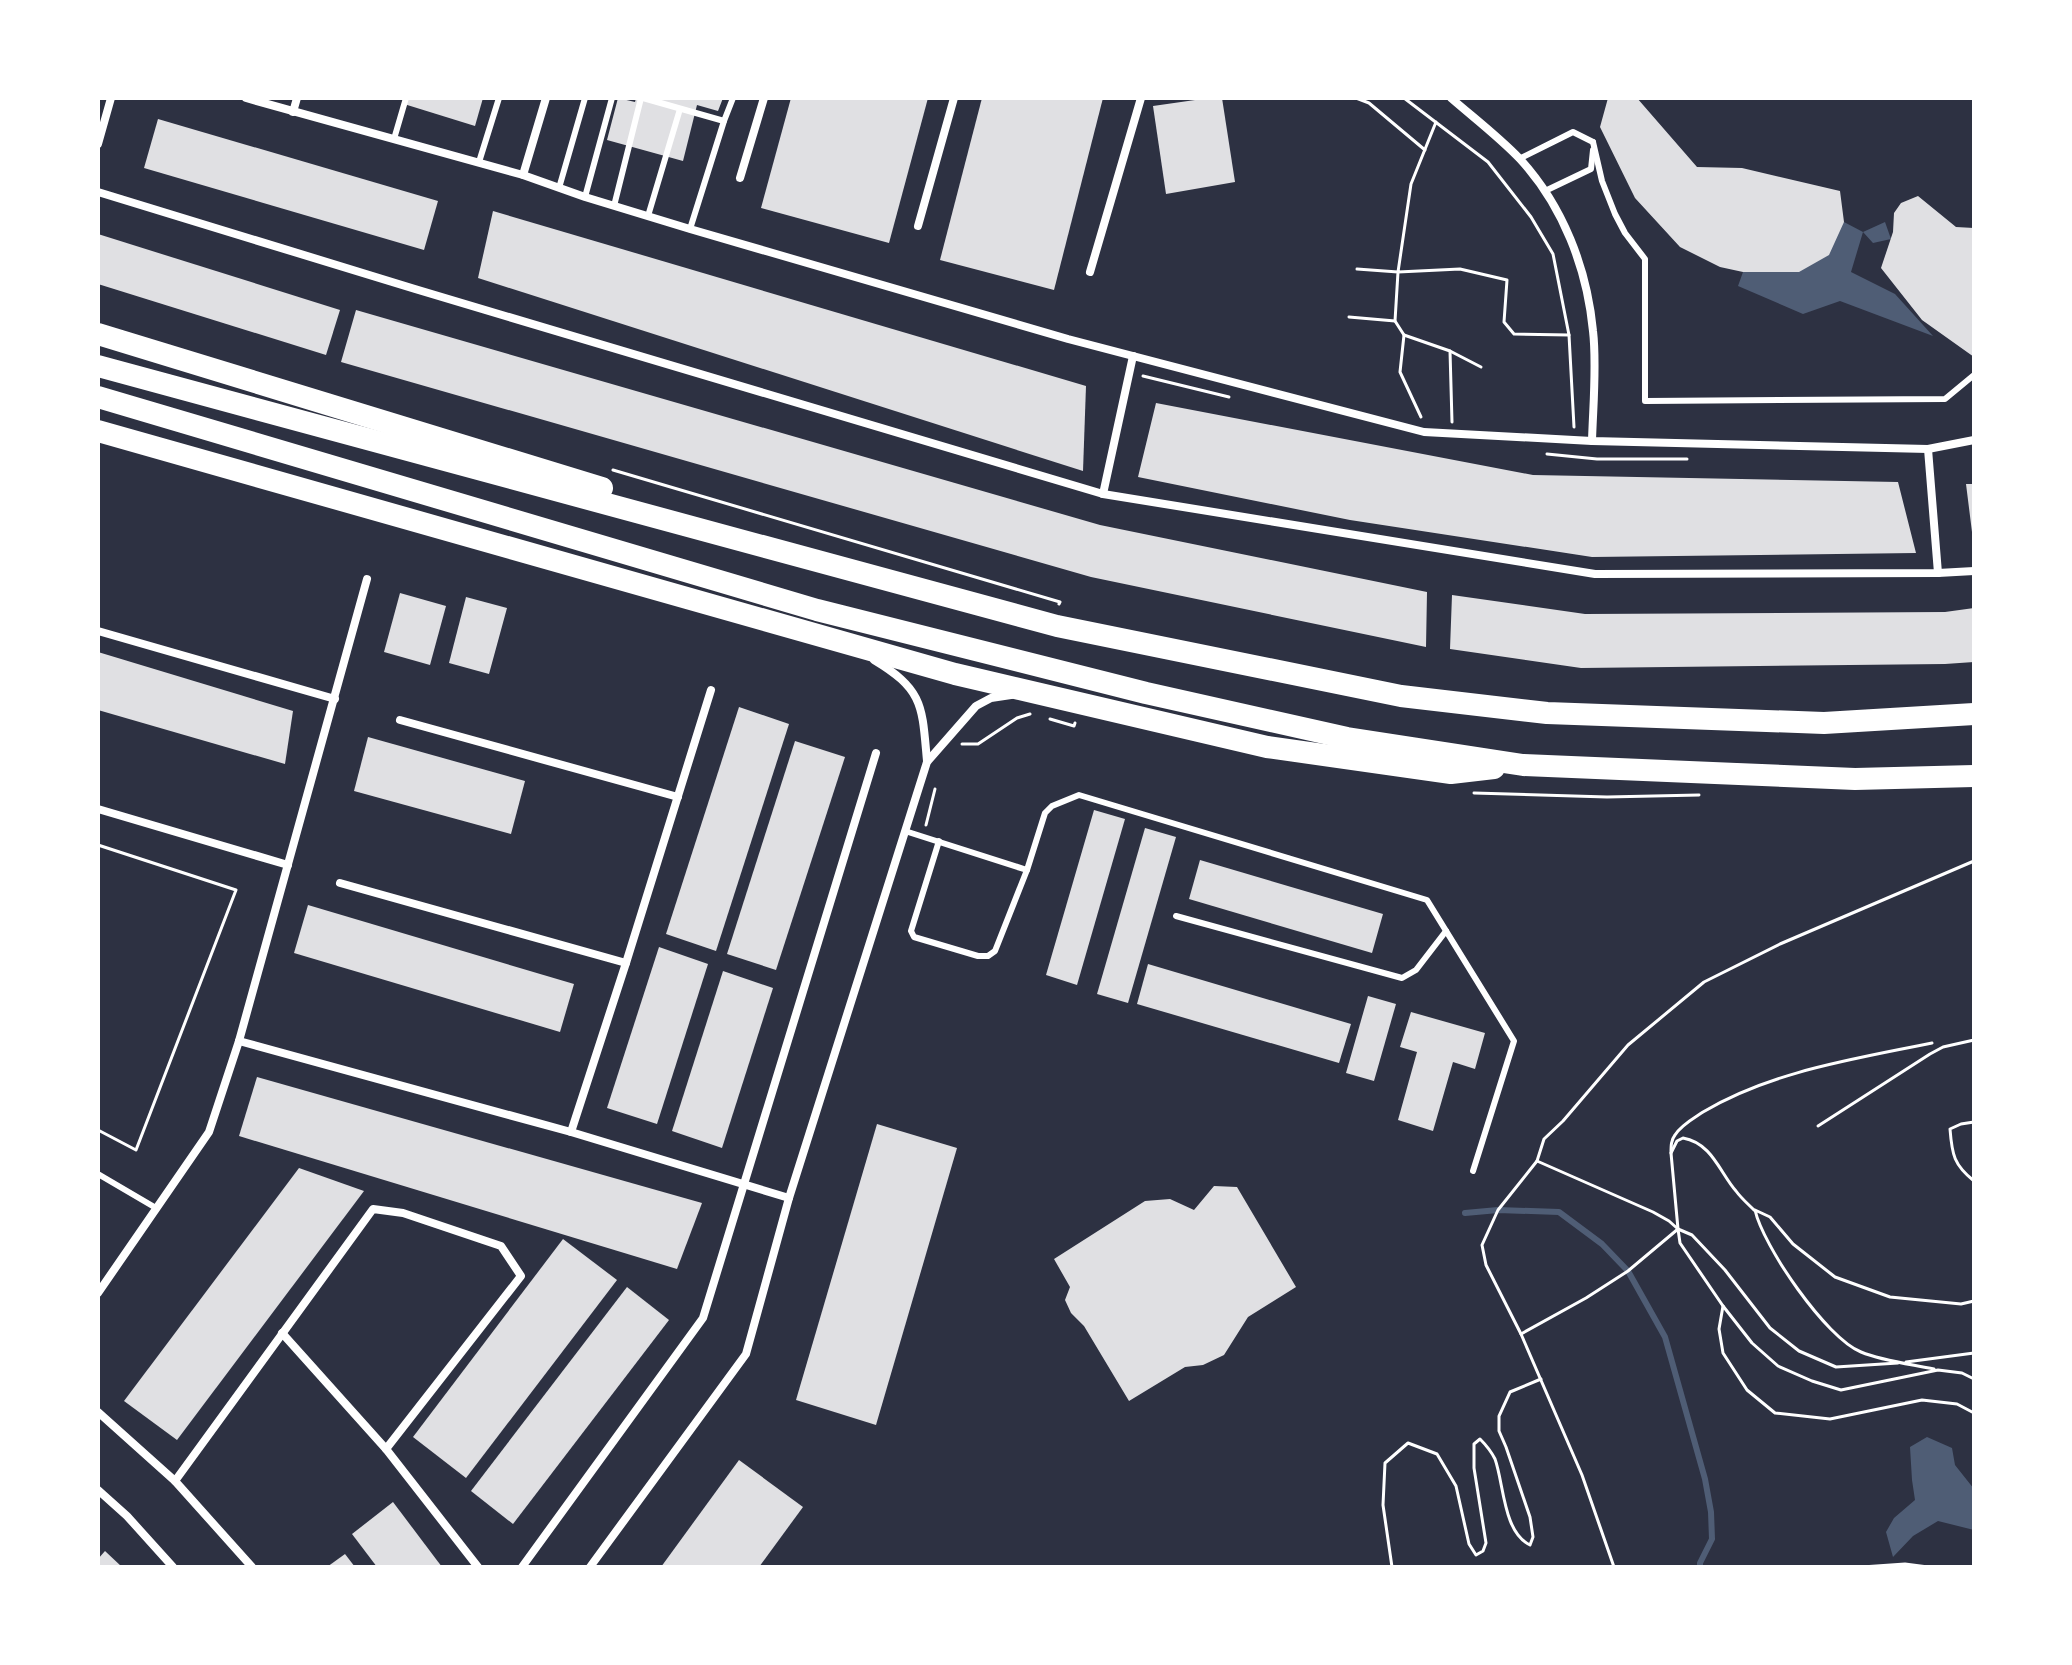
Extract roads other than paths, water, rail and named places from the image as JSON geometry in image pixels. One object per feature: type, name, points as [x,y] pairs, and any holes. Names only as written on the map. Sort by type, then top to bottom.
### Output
[{"type":"highway","points":[[98,334],[931,592]]},
{"type":"highway","points":[[98,366],[1086,633],[1415,698],[1547,713],[1824,723],[1974,714]]},
{"type":"highway","points":[[98,397],[817,610],[1146,693],[1347,738],[1523,765],[1855,779],[1974,776]]},
{"type":"highway","points":[[98,431],[955,674],[1267,747],[1451,773],[1523,765]]},
{"type":"street","points":[[98,144],[111,98]]},
{"type":"street","points":[[246,98],[479,162],[690,229],[1133,356],[1424,432],[1592,441],[1928,449],[1974,440]]},
{"type":"street","points":[[293,112],[297,98]]},
{"type":"street","points":[[523,175],[546,98]]},
{"type":"street","points":[[740,178],[764,98]]},
{"type":"street","points":[[918,226],[954,98]]},
{"type":"street","points":[[1090,272],[1141,98]]},
{"type":"street","points":[[1451,98],[1519,159],[1545,191],[1579,258],[1594,333],[1592,441]]},
{"type":"street","points":[[98,192],[1103,494],[1595,574],[1974,571]]},
{"type":"street","points":[[1103,494],[1133,356]]},
{"type":"street","points":[[1928,449],[1938,573]]},
{"type":"street","points":[[98,1293],[209,1132],[239,1041],[367,579]]},
{"type":"street","points":[[98,631],[335,699]]},
{"type":"street","points":[[839,642],[877,662],[913,689],[920,707],[927,762]]},
{"type":"street","points":[[571,1132],[711,690]]},
{"type":"street","points":[[590,1567],[746,1354],[789,1198],[927,762],[976,706],[991,698],[1010,695],[1046,695]]},
{"type":"street","points":[[400,720],[678,797]]},
{"type":"street","points":[[522,1567],[703,1318],[876,753]]},
{"type":"street","points":[[98,809],[288,865]]},
{"type":"street","points":[[340,883],[626,963]]},
{"type":"street","points":[[239,1041],[571,1132],[789,1198]]},
{"type":"street","points":[[175,1481],[373,1209],[403,1213],[501,1246],[521,1276],[386,1449]]},
{"type":"street","points":[[282,1333],[386,1449],[478,1567]]},
{"type":"street","points":[[98,1412],[175,1481],[252,1567]]},
{"type":"street","points":[[98,1490],[127,1516],[173,1567]]},
{"type":"lane","points":[[394,139],[406,98]]},
{"type":"lane","points":[[479,162],[499,98]]},
{"type":"lane","points":[[559,188],[585,98]]},
{"type":"lane","points":[[585,197],[612,98]]},
{"type":"lane","points":[[614,206],[642,98],[724,121]]},
{"type":"lane","points":[[690,229],[733,98]]},
{"type":"lane","points":[[648,216],[680,109]]},
{"type":"lane","points":[[1519,159],[1573,132],[1593,142]]},
{"type":"lane","points":[[1545,191],[1591,169],[1593,142]]},
{"type":"lane","points":[[1593,142],[1602,181],[1615,214],[1645,259],[1645,401],[1945,399],[1974,375]]},
{"type":"lane","points":[[939,841],[911,931],[914,937],[978,956],[988,956],[995,951],[1027,870],[1045,813],[1052,806],[1079,795],[1427,900],[1514,1041],[1473,1171]]},
{"type":"lane","points":[[905,831],[1027,870]]},
{"type":"lane","points":[[1176,916],[1402,978],[1416,970],[1446,931]]},
{"type":"lane","points":[[98,1174],[156,1208]]},
{"type":"water","points":[[1844,222],[1863,232],[1851,272],[1895,294],[1933,336],[1840,301],[1803,314],[1738,286],[1743,272]]},
{"type":"water","points":[[1885,222],[1891,239],[1873,243],[1863,232]]},
{"type":"water","points":[[1927,1437],[1952,1448],[1955,1465],[1974,1489],[1974,1530],[1938,1521],[1913,1536],[1893,1557],[1886,1532],[1894,1518],[1915,1500],[1910,1447]]},
{"type":"waterway","points":[[1465,1213],[1498,1210],[1559,1212],[1602,1244],[1628,1271],[1665,1337],[1705,1479],[1712,1539],[1700,1567]]}]
